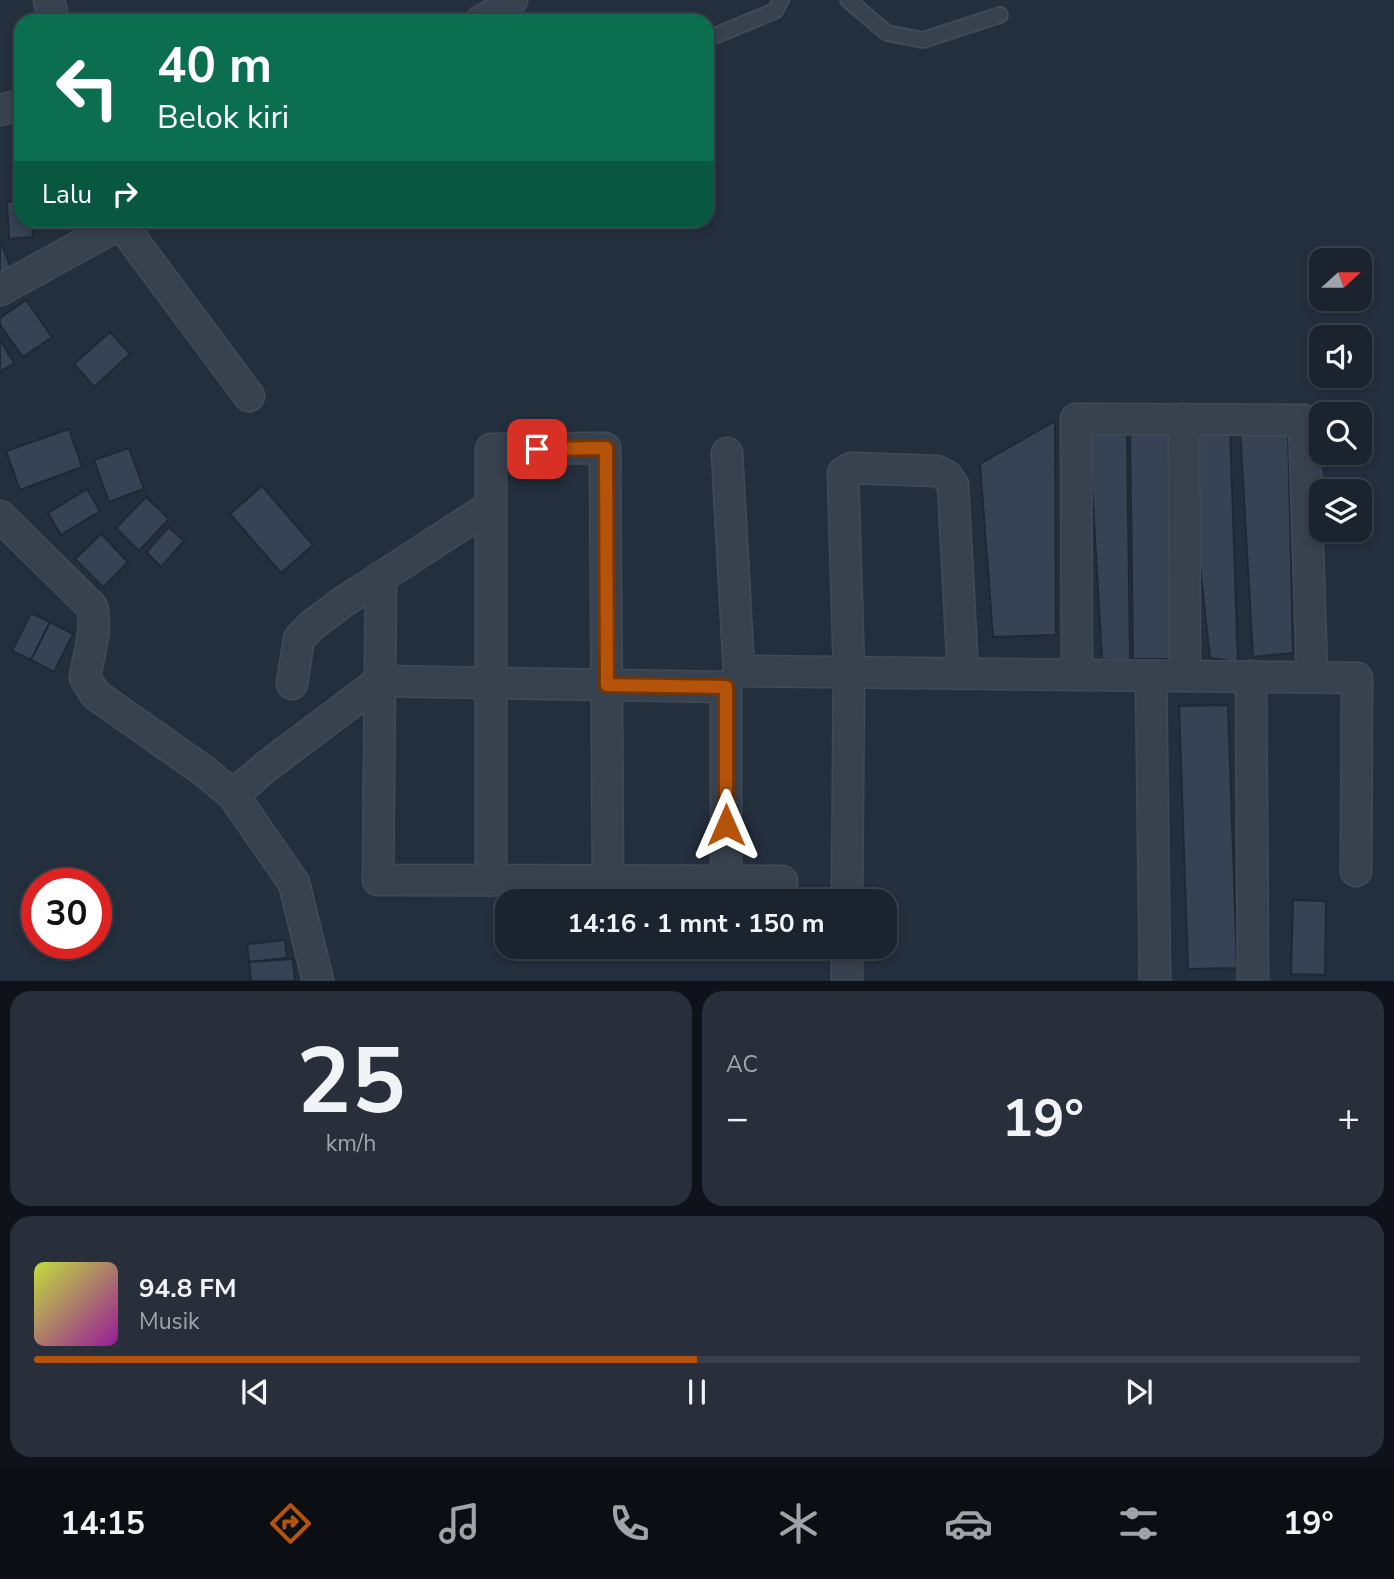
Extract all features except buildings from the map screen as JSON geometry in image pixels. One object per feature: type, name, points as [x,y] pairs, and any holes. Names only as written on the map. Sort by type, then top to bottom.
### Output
[{"type":"street","points":[[494,14],[512,0]]},
{"type":"street","points":[[0,290],[113,228]]},
{"type":"street","points":[[128,228],[249,396]]},
{"type":"street","points":[[1077,674],[1076,419],[1304,420],[1312,677]]},
{"type":"street","points":[[1184,419],[1185,676]]},
{"type":"street","points":[[491,878],[492,449],[606,448],[608,880]]},
{"type":"street","points":[[727,453],[739,671],[1357,678],[1356,871]]},
{"type":"street","points":[[847,889],[849,672],[843,473],[851,468],[937,471],[947,476],[953,485],[963,673]]},
{"type":"street","points":[[292,684],[299,639],[311,626],[381,577],[492,506]]},
{"type":"street","points":[[0,516],[92,607],[95,633],[85,678],[96,695],[204,771],[233,795],[294,883],[318,981]]},
{"type":"street","points":[[381,577],[378,880],[491,878],[782,881]]},
{"type":"street","points":[[1152,676],[1155,981]]},
{"type":"street","points":[[1251,676],[1253,981]]},
{"type":"street","points":[[233,795],[380,681],[726,687],[726,880]]},
{"type":"street","points":[[846,981],[847,959]]},
{"type":"lane","points":[[714,36],[775,11],[781,0]]},
{"type":"lane","points":[[848,0],[887,33],[923,40],[1000,15]]},
{"type":"route","points":[[537,449],[606,448],[607,685],[726,687],[726,825]]}]
